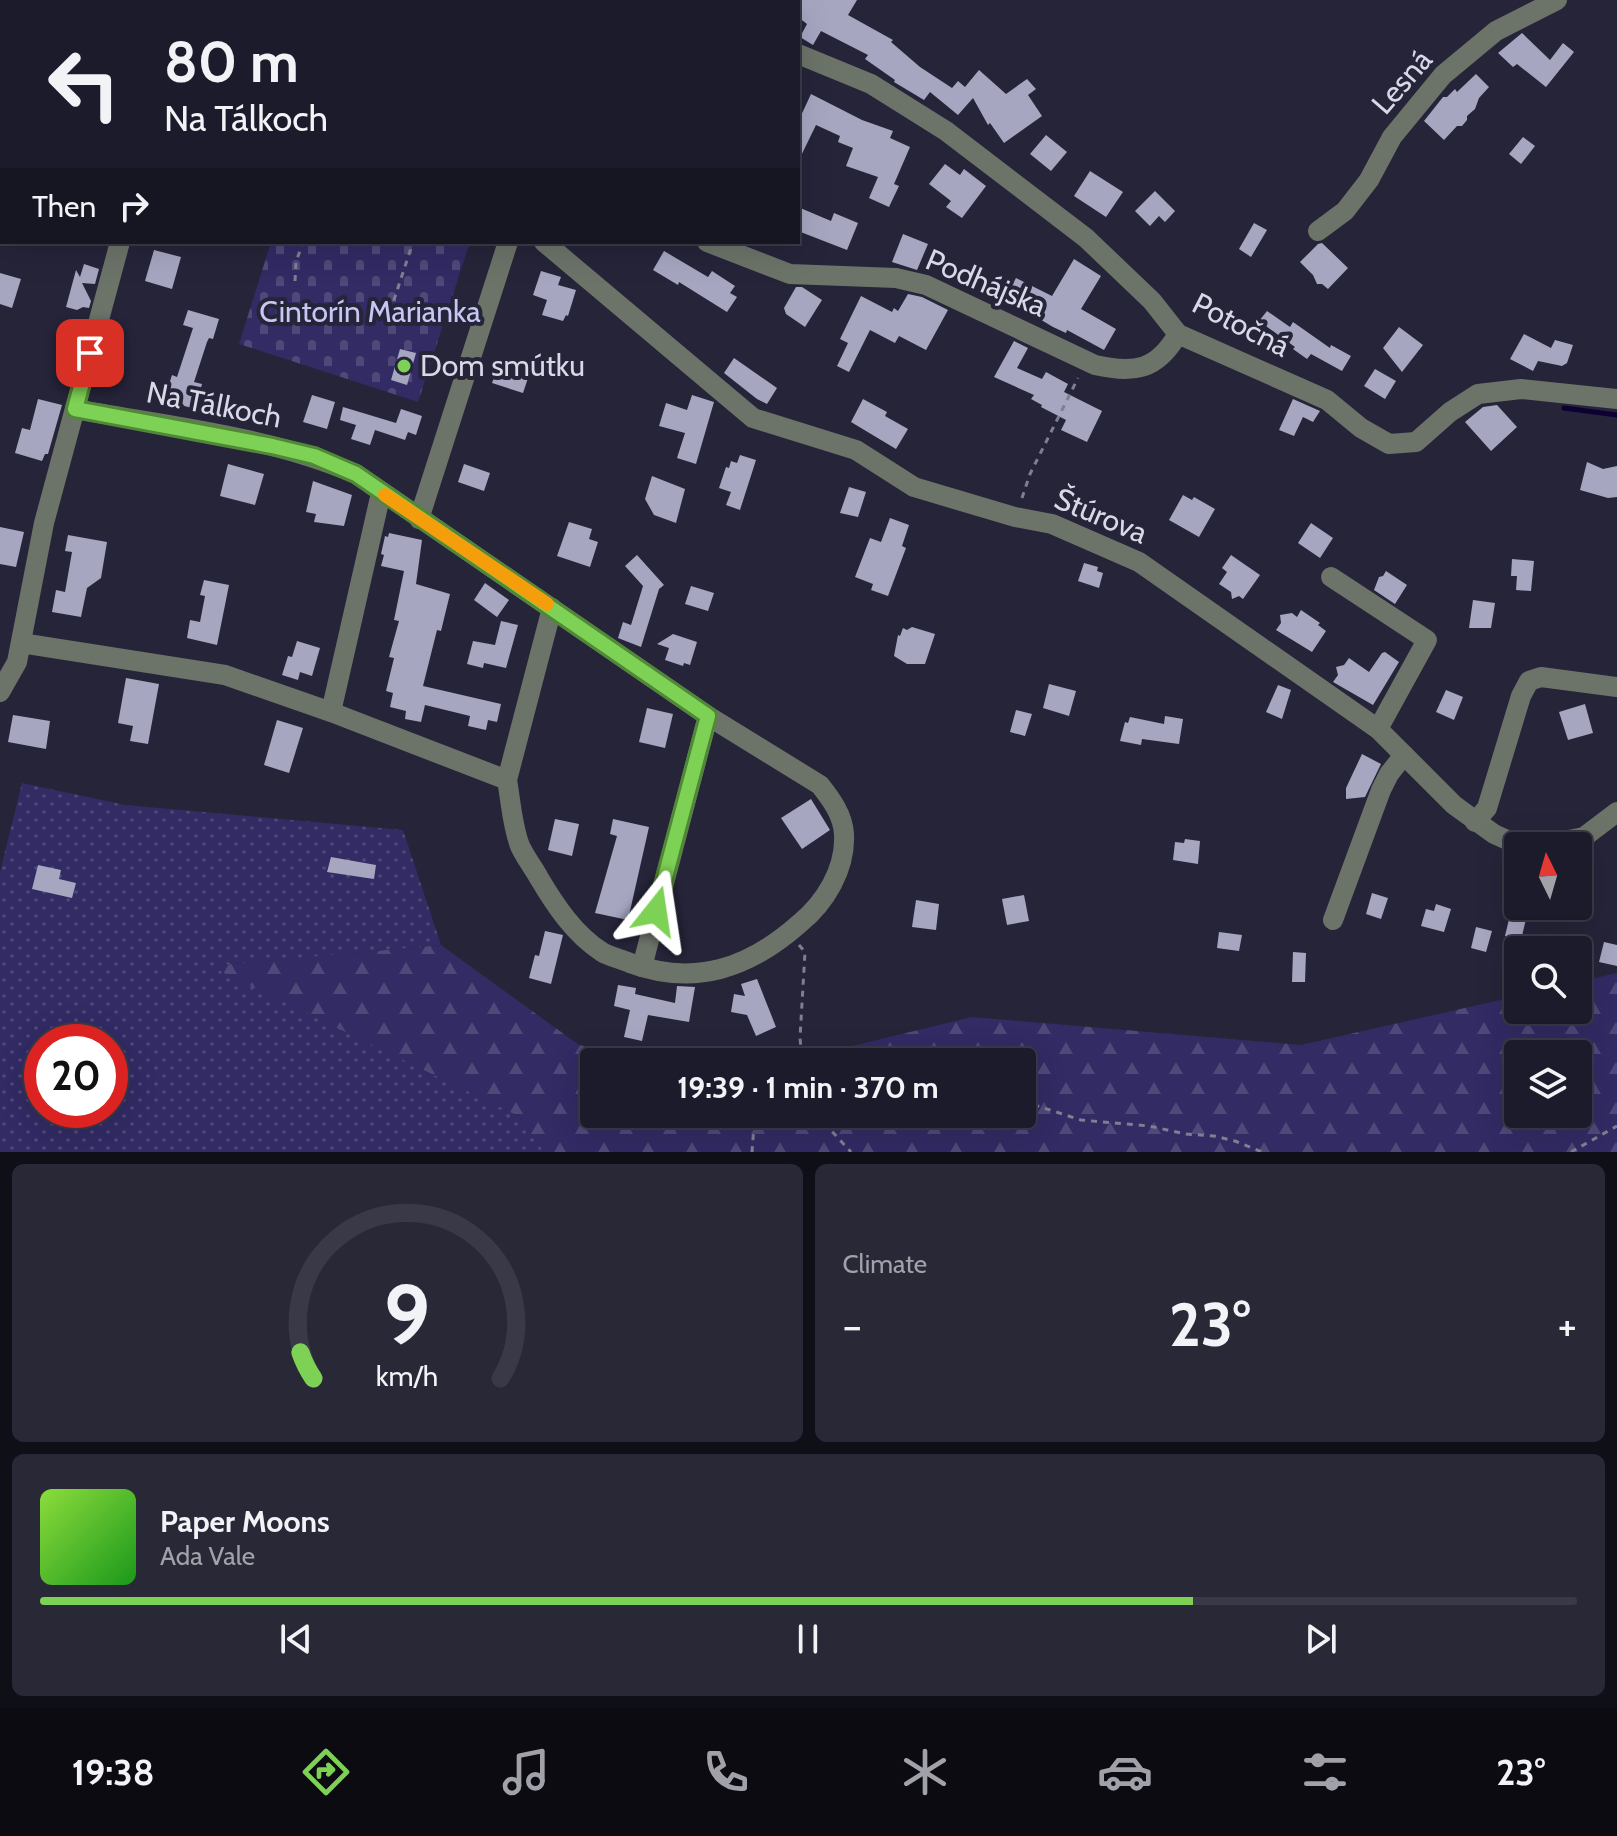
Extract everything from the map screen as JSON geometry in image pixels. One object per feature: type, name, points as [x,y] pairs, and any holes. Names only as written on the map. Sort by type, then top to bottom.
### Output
[{"type":"street","name":"Lesná","points":[[1318,231],[1345,211],[1369,180],[1392,137],[1443,75],[1496,31],[1557,0]]},
{"type":"street","name":"Potočná","points":[[800,55],[871,84],[946,131],[1086,238],[1152,301],[1178,334],[1327,400],[1361,428],[1389,444],[1416,442],[1450,412],[1478,394],[1521,389],[1617,399]]},
{"type":"street","points":[[0,692],[17,662],[44,523],[119,244]]},
{"type":"street","points":[[419,519],[507,244]]},
{"type":"street","name":"Štúrova","points":[[546,244],[753,418],[856,450],[914,487],[1015,517],[1052,524],[1139,562],[1378,729],[1454,805],[1475,822],[1516,844],[1548,844],[1584,837],[1617,812]]},
{"type":"street","name":"Podhájska","points":[[712,244],[790,274],[896,278],[926,285],[1087,361],[1113,369],[1130,370],[1153,364],[1168,352],[1178,334]]},
{"type":"street","name":"Na Tálkoch","points":[[75,409],[314,456],[356,474],[381,493],[552,608],[708,716],[820,785],[833,803],[844,835],[834,883],[810,916],[766,950],[737,965],[703,973],[671,973],[642,967],[603,953],[555,905],[521,847],[507,780],[552,608]]},
{"type":"street","points":[[331,712],[381,493]]},
{"type":"street","points":[[1331,577],[1427,640],[1378,729]]},
{"type":"street","points":[[21,643],[225,675],[507,780]]},
{"type":"street","points":[[1475,822],[1487,808],[1521,696],[1529,681],[1541,677],[1617,687]]},
{"type":"street","points":[[642,967],[708,716]]},
{"type":"street","points":[[1333,920],[1381,790],[1404,755]]},
{"type":"path","points":[[295,281],[296,262],[302,244]]},
{"type":"path","points":[[390,312],[412,244]]},
{"type":"path","points":[[1015,517],[1030,474],[1087,361]]},
{"type":"path","points":[[788,934],[805,952],[801,1048]]},
{"type":"path","points":[[1036,1106],[1081,1120],[1214,1136],[1262,1152]]},
{"type":"path","points":[[1571,1152],[1617,1126]]},
{"type":"path","points":[[752,1152],[754,1128]]},
{"type":"path","points":[[829,1128],[851,1152]]},
{"type":"green space","name":"Cintorín Marianka","points":[[270,244],[469,244],[418,402],[239,344]]},
{"type":"green space","points":[[22,783],[125,805],[403,830],[441,945],[210,966],[518,1116],[544,1152],[0,1152],[0,872]]},
{"type":"green space","points":[[441,945],[579,1045],[593,1048],[580,1048],[580,1128],[1036,1128],[1036,1048],[844,1048],[972,1017],[1301,1045],[1504,999],[1504,1024],[1592,1024],[1592,979],[1617,973],[1617,1152],[544,1152],[518,1116],[208,966]]},
{"type":"building","points":[[800,0],[857,0],[848,15],[893,40],[891,42],[920,67],[952,88],[958,81],[965,87],[979,70],[1006,94],[1027,79],[1036,89],[1028,95],[1042,116],[1004,143],[990,123],[988,125],[973,98],[958,115],[930,92],[924,100],[865,59],[868,55],[821,31],[813,45],[800,37],[807,24],[800,19]]},
{"type":"building","points":[[1522,33],[1550,60],[1563,43],[1574,52],[1546,87],[1517,64],[1513,67],[1498,53]]},
{"type":"building","points":[[1476,74],[1489,87],[1462,126],[1457,126],[1444,140],[1424,121],[1443,97],[1455,89],[1457,92]]},
{"type":"building","points":[[811,94],[862,120],[893,131],[890,138],[910,147],[894,184],[899,186],[889,207],[869,198],[878,177],[846,166],[853,148],[838,142],[840,136],[816,125],[800,158],[800,118]]},
{"type":"building","points":[[1046,135],[1067,152],[1051,171],[1030,154]]},
{"type":"building","points":[[1523,137],[1535,146],[1521,164],[1509,154]]},
{"type":"building","points":[[945,164],[960,175],[964,169],[986,186],[962,218],[946,207],[951,201],[929,184]]},
{"type":"building","points":[[1090,171],[1123,192],[1106,217],[1074,196]]},
{"type":"building","points":[[1155,191],[1175,211],[1165,222],[1159,216],[1150,226],[1135,211]]},
{"type":"building","points":[[800,208],[831,221],[834,213],[858,223],[847,250],[800,232]]},
{"type":"building","points":[[1254,223],[1267,230],[1251,257],[1239,249]]},
{"type":"building","points":[[903,234],[928,244],[917,270],[892,262]]},
{"type":"building","points":[[1322,243],[1348,268],[1328,289],[1317,284],[1300,262]]},
{"type":"building","points":[[154,250],[181,257],[172,289],[145,281]]},
{"type":"building","points":[[664,251],[708,277],[712,271],[735,286],[730,293],[737,297],[727,312],[653,270]]},
{"type":"building","points":[[1074,259],[1101,276],[1081,309],[1116,329],[1104,350],[1067,330],[1066,333],[1053,327],[1005,298],[1016,278],[1052,296]]},
{"type":"building","points":[[84,264],[99,269],[95,284],[82,283],[91,301],[89,308],[77,310],[66,307],[76,270],[80,277]]},
{"type":"building","points":[[541,271],[561,277],[558,285],[576,290],[568,316],[563,321],[542,315],[547,300],[533,295]]},
{"type":"building","points":[[0,273],[21,279],[12,308],[0,304]]},
{"type":"building","points":[[796,287],[802,287],[822,300],[805,327],[786,314],[784,308]]},
{"type":"building","points":[[908,294],[922,297],[948,310],[926,350],[899,336],[895,343],[870,330],[849,372],[837,366],[848,343],[840,339],[861,296],[892,312],[894,308],[898,311]]},
{"type":"building","points":[[188,310],[219,319],[213,339],[209,338],[207,342],[194,382],[202,384],[195,409],[164,400],[172,375],[177,377],[193,328],[183,325]]},
{"type":"building","points":[[1267,311],[1290,327],[1293,322],[1330,348],[1331,345],[1351,356],[1342,371],[1311,354],[1307,359],[1293,349],[1295,347],[1259,321]]},
{"type":"building","points":[[1399,327],[1423,345],[1402,372],[1383,348]]},
{"type":"building","points":[[1524,334],[1551,348],[1555,340],[1573,345],[1567,363],[1562,366],[1538,361],[1533,371],[1510,359]]},
{"type":"building","points":[[1014,341],[1028,348],[1017,368],[1042,379],[1046,372],[1068,384],[1064,392],[1102,411],[1087,442],[1061,430],[1066,420],[1041,407],[1031,399],[1034,395],[994,377]]},
{"type":"building","name":"Dom smútku","points":[[400,349],[416,353],[407,385],[391,380]]},
{"type":"building","points":[[505,358],[532,366],[523,393],[492,383]]},
{"type":"building","points":[[734,358],[777,388],[767,404],[724,373]]},
{"type":"building","points":[[1375,369],[1396,381],[1385,399],[1364,386]]},
{"type":"building","points":[[312,395],[335,402],[327,429],[303,422]]},
{"type":"building","points":[[692,395],[714,402],[696,464],[677,458],[685,433],[659,426],[666,403],[687,410]]},
{"type":"building","points":[[38,399],[62,405],[48,454],[42,461],[15,453],[22,428],[30,430]]},
{"type":"building","points":[[863,399],[887,412],[885,416],[908,429],[896,449],[851,422]]},
{"type":"building","points":[[1293,399],[1320,411],[1313,422],[1303,417],[1294,436],[1279,430]]},
{"type":"building","points":[[1497,405],[1517,427],[1491,451],[1465,422],[1483,407]]},
{"type":"building","points":[[343,407],[396,423],[401,409],[422,416],[416,435],[408,432],[405,440],[375,430],[370,445],[351,439],[356,425],[340,420]]},
{"type":"building","points":[[740,455],[756,460],[740,510],[726,505],[731,492],[719,488],[726,467],[729,468],[731,461],[737,463]]},
{"type":"building","points":[[1587,462],[1603,469],[1617,466],[1617,497],[1608,498],[1580,490]]},
{"type":"building","points":[[228,464],[264,474],[255,505],[220,496]]},
{"type":"building","points":[[464,464],[490,473],[484,491],[458,482]]},
{"type":"building","points":[[652,476],[685,489],[676,523],[654,515],[645,499]]},
{"type":"building","points":[[313,481],[352,495],[344,526],[314,522],[316,514],[306,512]]},
{"type":"building","points":[[849,487],[866,492],[858,517],[840,513]]},
{"type":"building","points":[[1183,495],[1192,500],[1194,497],[1215,509],[1199,537],[1169,520]]},
{"type":"building","points":[[890,518],[909,525],[902,546],[906,548],[888,596],[871,590],[873,584],[855,577],[870,538],[881,542]]},
{"type":"building","points":[[569,522],[592,529],[589,539],[598,542],[590,567],[557,556]]},
{"type":"building","points":[[1311,523],[1333,538],[1320,558],[1298,543]]},
{"type":"building","points":[[0,527],[24,532],[16,567],[0,564]]},
{"type":"building","points":[[389,533],[422,540],[416,584],[450,594],[423,686],[501,704],[497,722],[488,720],[486,730],[468,726],[470,716],[425,705],[421,722],[405,719],[406,711],[390,707],[393,693],[386,691],[394,658],[389,657],[399,621],[394,620],[404,571],[381,566],[385,536],[388,537]]},
{"type":"building","points":[[68,535],[107,542],[101,578],[87,588],[81,617],[52,612],[56,590],[65,592],[72,552],[65,551]]},
{"type":"building","points":[[637,555],[664,585],[659,589],[641,647],[618,638],[623,622],[631,625],[643,586],[625,566]]},
{"type":"building","points":[[1231,555],[1260,575],[1243,599],[1239,596],[1232,599],[1231,592],[1219,584],[1227,572],[1222,568]]},
{"type":"building","points":[[1512,559],[1534,561],[1531,591],[1516,590],[1517,576],[1511,576]]},
{"type":"building","points":[[1084,563],[1098,567],[1097,571],[1103,573],[1099,588],[1078,581]]},
{"type":"building","points":[[1386,571],[1407,585],[1395,604],[1374,590],[1379,577]]},
{"type":"building","points":[[204,580],[229,585],[217,645],[187,638],[190,620],[200,622],[205,596],[200,595]]},
{"type":"building","points":[[485,583],[509,600],[497,617],[474,600]]},
{"type":"building","points":[[691,586],[714,593],[708,611],[685,604]]},
{"type":"building","points":[[1473,600],[1495,603],[1491,628],[1469,628]]},
{"type":"building","points":[[1301,610],[1326,631],[1312,652],[1276,630],[1281,623],[1280,615],[1292,613],[1297,617]]},
{"type":"building","points":[[501,621],[518,625],[506,668],[484,663],[483,668],[467,664],[473,641],[495,645]]},
{"type":"building","points":[[912,627],[935,634],[925,664],[907,664],[894,656],[898,635],[903,628],[907,630]]},
{"type":"building","points":[[673,634],[697,642],[690,665],[665,660],[669,648],[657,644]]},
{"type":"building","points":[[297,641],[320,648],[312,676],[300,672],[298,680],[282,675]]},
{"type":"building","points":[[1385,652],[1399,662],[1373,705],[1333,682],[1338,675],[1336,667],[1344,665],[1349,658],[1369,672]]},
{"type":"building","points":[[126,678],[159,684],[148,744],[130,741],[133,726],[118,723]]},
{"type":"building","points":[[1049,684],[1076,691],[1069,716],[1043,708]]},
{"type":"building","points":[[1278,685],[1291,690],[1282,719],[1266,712]]},
{"type":"building","points":[[1446,690],[1463,697],[1454,720],[1436,712]]},
{"type":"building","points":[[1585,704],[1593,733],[1568,740],[1559,712]]},
{"type":"building","points":[[647,708],[673,714],[665,748],[639,742]]},
{"type":"building","points":[[1016,710],[1032,714],[1025,736],[1010,732]]},
{"type":"building","points":[[13,715],[50,721],[46,749],[8,742]]},
{"type":"building","points":[[1165,716],[1183,719],[1179,744],[1142,739],[1141,745],[1120,741],[1125,722],[1128,723],[1130,717],[1164,724]]},
{"type":"building","points":[[277,720],[303,728],[289,773],[264,765]]},
{"type":"building","points":[[1362,754],[1381,764],[1365,797],[1346,799],[1346,788]]},
{"type":"building","points":[[811,799],[830,830],[802,849],[781,818]]},
{"type":"building","points":[[555,819],[579,824],[572,856],[548,850]]},
{"type":"building","points":[[613,819],[649,827],[628,920],[595,913],[617,836],[610,834]]},
{"type":"building","points":[[1185,839],[1200,841],[1198,864],[1173,860],[1175,842],[1184,843]]},
{"type":"building","points":[[331,857],[376,865],[374,879],[327,872]]},
{"type":"building","points":[[38,865],[61,870],[59,879],[76,883],[72,898],[32,889]]},
{"type":"building","points":[[1372,893],[1388,898],[1381,919],[1366,914]]},
{"type":"building","points":[[1024,895],[1029,921],[1007,925],[1002,899]]},
{"type":"building","points":[[916,900],[939,904],[936,930],[912,927]]},
{"type":"building","points":[[1436,904],[1451,909],[1444,932],[1421,926],[1426,909],[1434,911]]},
{"type":"building","points":[[1509,920],[1526,920],[1522,936],[1505,936]]},
{"type":"building","points":[[1476,927],[1492,931],[1486,952],[1471,948]]},
{"type":"building","points":[[545,931],[563,935],[551,984],[529,978]]},
{"type":"building","points":[[1219,932],[1242,935],[1239,951],[1217,948]]},
{"type":"building","points":[[1604,942],[1617,945],[1617,966],[1599,962]]},
{"type":"building","points":[[1293,952],[1306,953],[1305,982],[1292,982]]},
{"type":"building","points":[[757,979],[776,1027],[756,1036],[747,1015],[731,1012],[734,994],[745,996],[741,984]]},
{"type":"building","points":[[618,985],[636,988],[635,994],[675,1003],[677,986],[695,987],[689,1022],[648,1015],[642,1041],[624,1037],[630,1010],[614,1006]]},
{"type":"waterway","points":[[1564,408],[1617,415]]},
{"type":"slow traffic","points":[[385,495],[547,604]]},
{"type":"place","name":"Dom smútku","points":[[404,366]]},
{"type":"route","points":[[90,353],[75,409],[272,446],[314,456],[356,474],[708,716],[656,911]]}]
